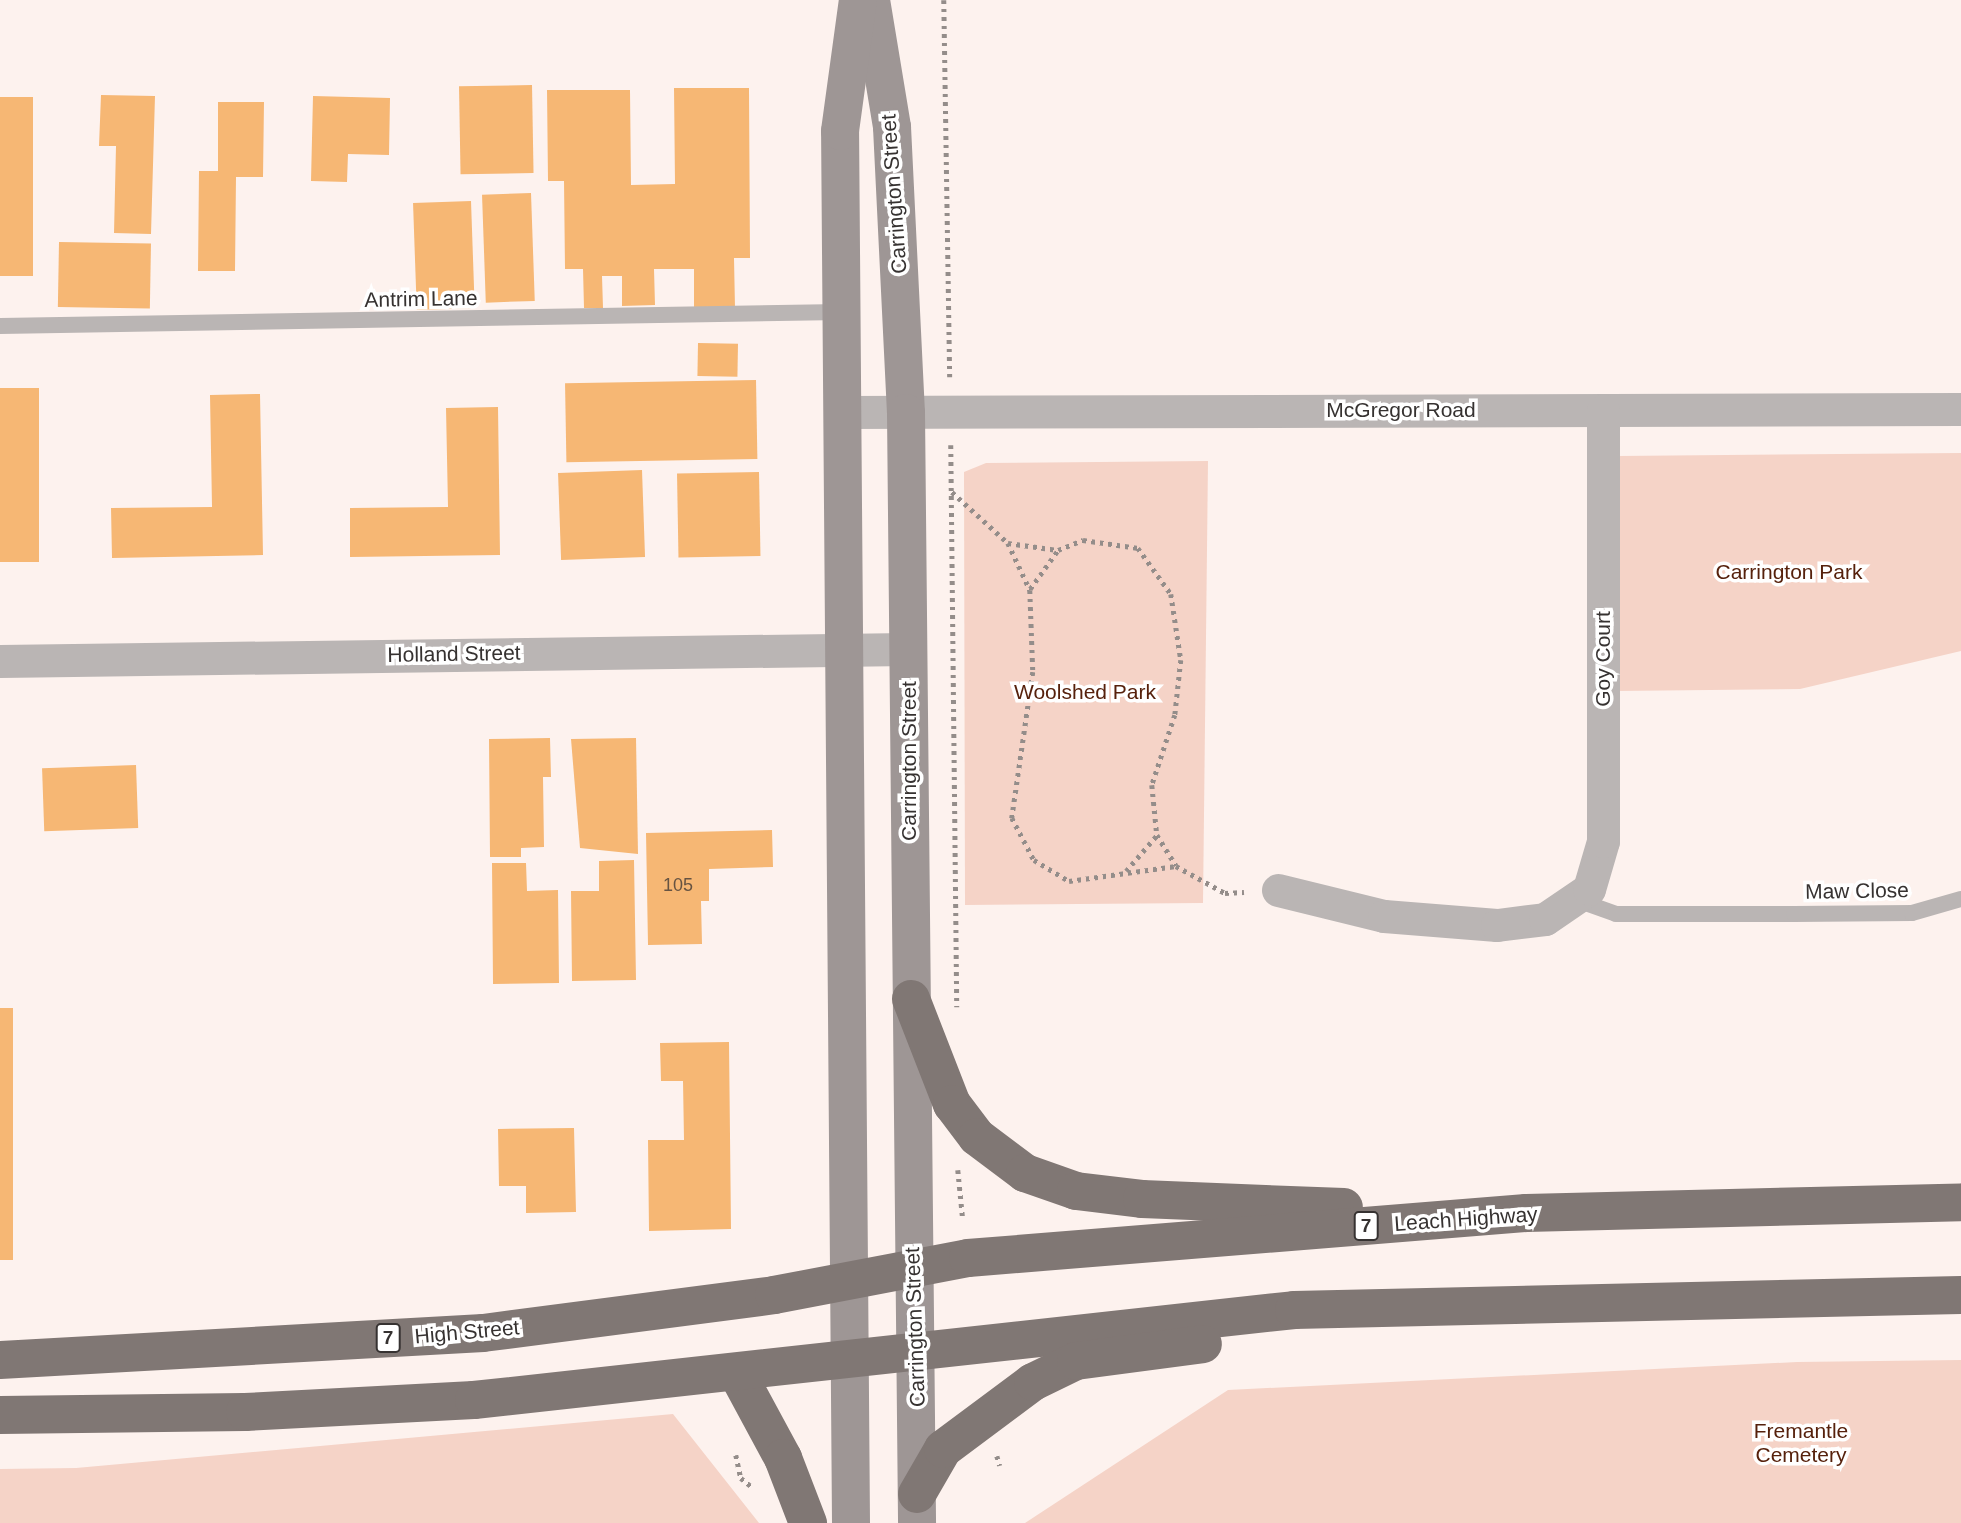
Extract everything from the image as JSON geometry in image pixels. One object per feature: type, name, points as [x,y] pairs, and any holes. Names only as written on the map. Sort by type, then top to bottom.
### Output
[{"type":"highway","points":[[911,999],[952,1104],[977,1137],[1025,1173],[1063,1186],[1142,1199],[1526,1213]]},
{"type":"highway","name":"Leach Highway","points":[[848,1279],[915,1264],[1526,1213],[1961,1202]]},
{"type":"highway","name":"High Street","points":[[0,1360],[484,1333],[848,1279]]},
{"type":"highway","points":[[0,1415],[246,1412],[474,1400],[1294,1310],[1961,1295]]},
{"type":"highway","points":[[917,1508],[943,1449],[1033,1382],[1076,1361],[1440,1305]]},
{"type":"highway","points":[[737,1373],[783,1458],[808,1523]]},
{"type":"main road","points":[[851,1523],[840,131],[858,0]]},
{"type":"main road","name":"Carrington Street","points":[[871,0],[892,127],[906,413],[911,999],[919,1350],[917,1508]]},
{"type":"street","name":"McGregor Road","points":[[842,412],[1961,409]]},
{"type":"street","name":"Goy Court","points":[[1278,890],[1384,916],[1497,925],[1545,919],[1577,900],[1589,889],[1603,841],[1603,411]]},
{"type":"street","name":"Holland Street","points":[[0,661],[908,649]]},
{"type":"lane","name":"Antrim Lane","points":[[0,326],[843,312]]},
{"type":"lane","name":"Maw Close","points":[[1577,900],[1616,914],[1794,914],[1912,913],[1961,899]]},
{"type":"path","points":[[944,0],[957,1019]]},
{"type":"path","points":[[952,491],[1008,543],[1030,590],[1033,672],[1012,818],[1034,860],[1069,881],[1176,866]]},
{"type":"path","points":[[1008,543],[1058,550],[1083,540],[1138,548],[1171,594],[1181,660],[1175,715],[1152,785],[1157,835],[1176,866],[1225,893],[1278,890]]},
{"type":"path","points":[[1030,590],[1058,550]]},
{"type":"path","points":[[1126,871],[1157,835]]},
{"type":"green space","name":"Carrington Park","points":[[1961,453],[1961,651],[1800,689],[1616,691],[1618,456]]},
{"type":"green space","name":"Woolshed Park","points":[[1208,461],[1203,903],[965,905],[964,472],[986,463]]},
{"type":"green space","name":"Fremantle Cemetery","points":[[1961,1360],[1961,1523],[1025,1523],[1228,1390],[1797,1362]]},
{"type":"green space","points":[[673,1414],[759,1523],[0,1523],[0,1469],[76,1468]]},
{"type":"building","points":[[532,85],[534,173],[461,174],[459,86]]},
{"type":"building","points":[[674,88],[749,88],[750,258],[734,258],[735,308],[694,308],[694,269],[654,269],[655,305],[622,306],[622,276],[602,276],[603,308],[584,308],[583,269],[565,269],[564,181],[548,181],[547,90],[630,90],[631,185],[675,184]]},
{"type":"building","points":[[101,95],[155,96],[151,234],[114,233],[116,146],[99,146]]},
{"type":"building","points":[[313,96],[390,98],[389,155],[348,154],[347,182],[311,181]]},
{"type":"building","points":[[0,97],[33,97],[33,276],[0,276]]},
{"type":"building","points":[[218,102],[264,102],[263,177],[236,177],[235,271],[198,271],[199,171],[218,171]]},
{"type":"building","points":[[531,193],[535,301],[486,303],[482,195]]},
{"type":"building","points":[[471,201],[475,308],[417,310],[413,203]]},
{"type":"building","points":[[59,242],[151,244],[150,309],[58,307]]},
{"type":"building","points":[[698,343],[738,344],[737,377],[697,376]]},
{"type":"building","points":[[756,380],[757,459],[566,462],[565,383]]},
{"type":"building","points":[[0,388],[39,388],[39,562],[0,562]]},
{"type":"building","points":[[260,394],[263,555],[112,558],[111,508],[212,507],[210,395]]},
{"type":"building","points":[[498,407],[500,555],[350,557],[350,508],[448,507],[446,408]]},
{"type":"building","points":[[642,470],[645,557],[561,560],[558,473]]},
{"type":"building","points":[[759,472],[760,556],[678,557],[677,473]]},
{"type":"building","points":[[550,738],[551,777],[543,777],[544,847],[521,848],[521,857],[490,857],[489,739]]},
{"type":"building","points":[[636,738],[638,854],[580,848],[571,739]]},
{"type":"building","points":[[136,765],[138,828],[44,831],[42,768]]},
{"type":"building","points":[[772,830],[773,867],[709,869],[709,901],[701,901],[702,944],[648,945],[646,833]]},
{"type":"building","points":[[634,860],[636,980],[572,981],[571,891],[599,891],[599,861]]},
{"type":"building","points":[[492,863],[526,863],[527,891],[558,890],[559,983],[493,984]]},
{"type":"building","points":[[0,1008],[13,1008],[13,1260],[0,1260]]},
{"type":"building","points":[[729,1042],[731,1229],[649,1231],[648,1140],[684,1140],[683,1081],[661,1081],[660,1043]]},
{"type":"building","points":[[574,1128],[576,1212],[526,1213],[526,1186],[499,1186],[498,1129]]}]
